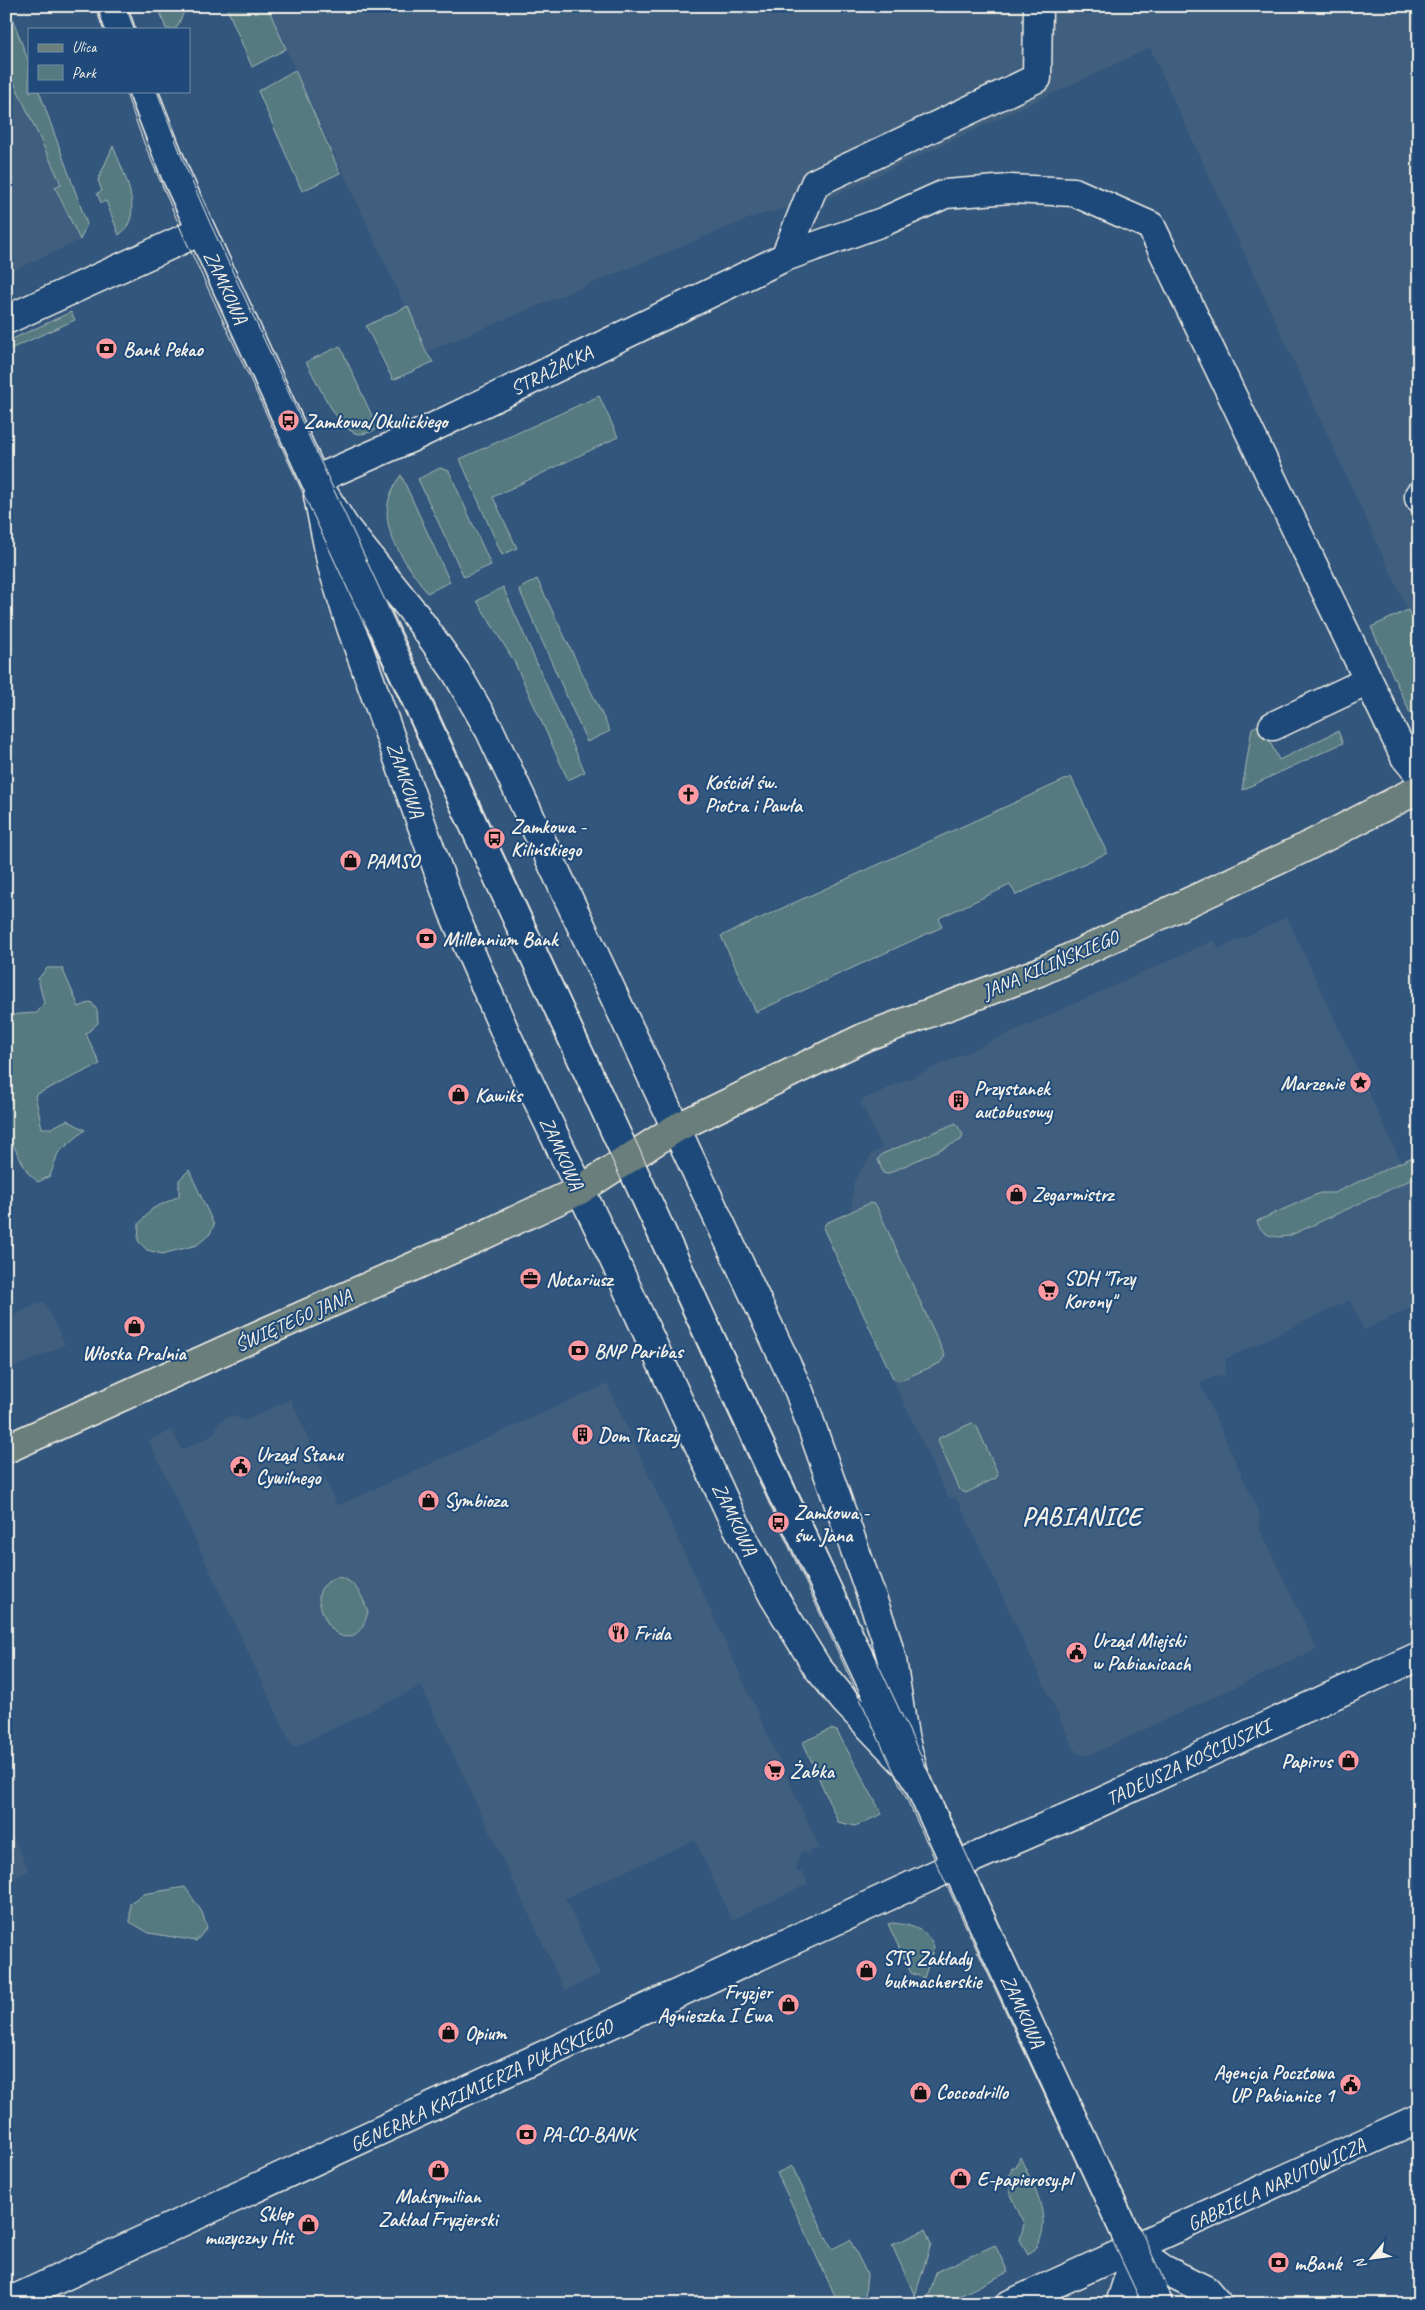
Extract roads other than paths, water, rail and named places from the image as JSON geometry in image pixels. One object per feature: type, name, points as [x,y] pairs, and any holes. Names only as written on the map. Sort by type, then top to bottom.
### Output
[{"type":"main road","name":"JANA KILIŃSKIEGO","points":[[628,1159],[676,1128],[864,1037],[1067,960],[1293,853],[1419,789]]},
{"type":"main road","name":"ŚWIĘTEGO JANA","points":[[6,1449],[471,1241],[580,1190],[628,1159]]},
{"type":"street","points":[[112,6],[120,28]]},
{"type":"street","points":[[785,257],[815,183],[1037,78],[1038,6]]},
{"type":"street","name":"ZAMKOWA","points":[[143,92],[174,173],[315,480],[345,527],[414,613],[456,672],[490,731],[790,1374],[814,1430],[885,1635],[892,1660],[904,1736],[914,1774],[1158,2304]]},
{"type":"street","name":"STRAŻACKA","points":[[315,480],[413,437],[785,257],[885,221],[945,194],[1010,189],[1074,192],[1151,226],[1404,757],[1419,774]]},
{"type":"street","points":[[6,320],[201,232]]},
{"type":"street","points":[[315,480],[914,1774]]},
{"type":"street","name":"ZAMKOWA","points":[[315,480],[334,573],[443,885],[474,964],[730,1513],[774,1597],[817,1667],[844,1700],[892,1748],[914,1774]]},
{"type":"street","points":[[1274,726],[1368,681]]},
{"type":"street","name":"TADEUSZA KOŚCIUSZKI","points":[[956,1865],[1076,1813],[1419,1656]]},
{"type":"street","name":"GENERAŁA KAZIMIERZA PUŁASKIEGO","points":[[6,2303],[956,1865]]},
{"type":"street","name":"GABRIELA NARUTOWICZA","points":[[1010,2304],[1419,2118]]},
{"type":"street","points":[[1120,2304],[1129,2276],[1133,2248],[1163,2269],[1206,2290],[1218,2304]]},
{"type":"tram line","points":[[95,6],[103,28]]},
{"type":"tram line","points":[[126,6],[134,28]]},
{"type":"tram line","points":[[125,92],[144,143],[185,239],[560,1046],[778,1523],[1142,2304]]},
{"type":"tram line","points":[[157,92],[186,168],[210,223],[1175,2304]]},
{"type":"place","name":"Bank Pekao","points":[[107,349]]},
{"type":"place","name":"Zamkowa/Okulickiego","points":[[288,421]]},
{"type":"place","name":"Kościół św. Piotra i Pawła","points":[[689,794]]},
{"type":"place","name":"Zamkowa - Kilińskiego","points":[[495,838]]},
{"type":"place","name":"PAMSO","points":[[350,861]]},
{"type":"place","name":"Millennium Bank","points":[[427,939]]},
{"type":"place","name":"Marzenie","points":[[1360,1083]]},
{"type":"place","name":"Kawiks","points":[[459,1095]]},
{"type":"place","name":"Przystanek autobusowy","points":[[958,1100]]},
{"type":"place","name":"Zegarmistrz","points":[[1016,1194]]},
{"type":"place","name":"Notariusz","points":[[530,1279]]},
{"type":"place","name":"SDH \"Trzy Korony\"","points":[[1048,1290]]},
{"type":"place","name":"Włoska Pralnia","points":[[134,1327]]},
{"type":"place","name":"BNP Paribas","points":[[578,1351]]},
{"type":"place","name":"Dom Tkaczy","points":[[582,1435]]},
{"type":"place","name":"Urząd Stanu Cywilnego","points":[[240,1466]]},
{"type":"place","name":"Symbioza","points":[[428,1500]]},
{"type":"place","name":"Zamkowa - św. Jana","points":[[778,1523]]},
{"type":"place","name":"Frida","points":[[618,1633]]},
{"type":"place","name":"Urząd Miejski w Pabianicach","points":[[1076,1652]]},
{"type":"place","name":"Papirus","points":[[1348,1761]]},
{"type":"place","name":"Żabka","points":[[774,1771]]},
{"type":"place","name":"STS Zakłady bukmacherskie","points":[[867,1970]]},
{"type":"place","name":"Fryzjer Agnieszka I Ewa","points":[[788,2004]]},
{"type":"place","name":"Opium","points":[[449,2033]]},
{"type":"place","name":"Agencja Pocztowa UP Pabianice 1","points":[[1350,2084]]},
{"type":"place","name":"Coccodrillo","points":[[920,2092]]},
{"type":"place","name":"PA-CO-BANK","points":[[526,2134]]},
{"type":"place","name":"Maksymilian Zakład Fryzjerski","points":[[438,2170]]},
{"type":"place","name":"E-papierosy.pl","points":[[961,2179]]},
{"type":"place","name":"Sklep muzyczny Hit","points":[[309,2225]]},
{"type":"place","name":"mBank","points":[[1278,2263]]},
{"type":"district","name":"PABIANICE","points":[[1082,1516]]}]
